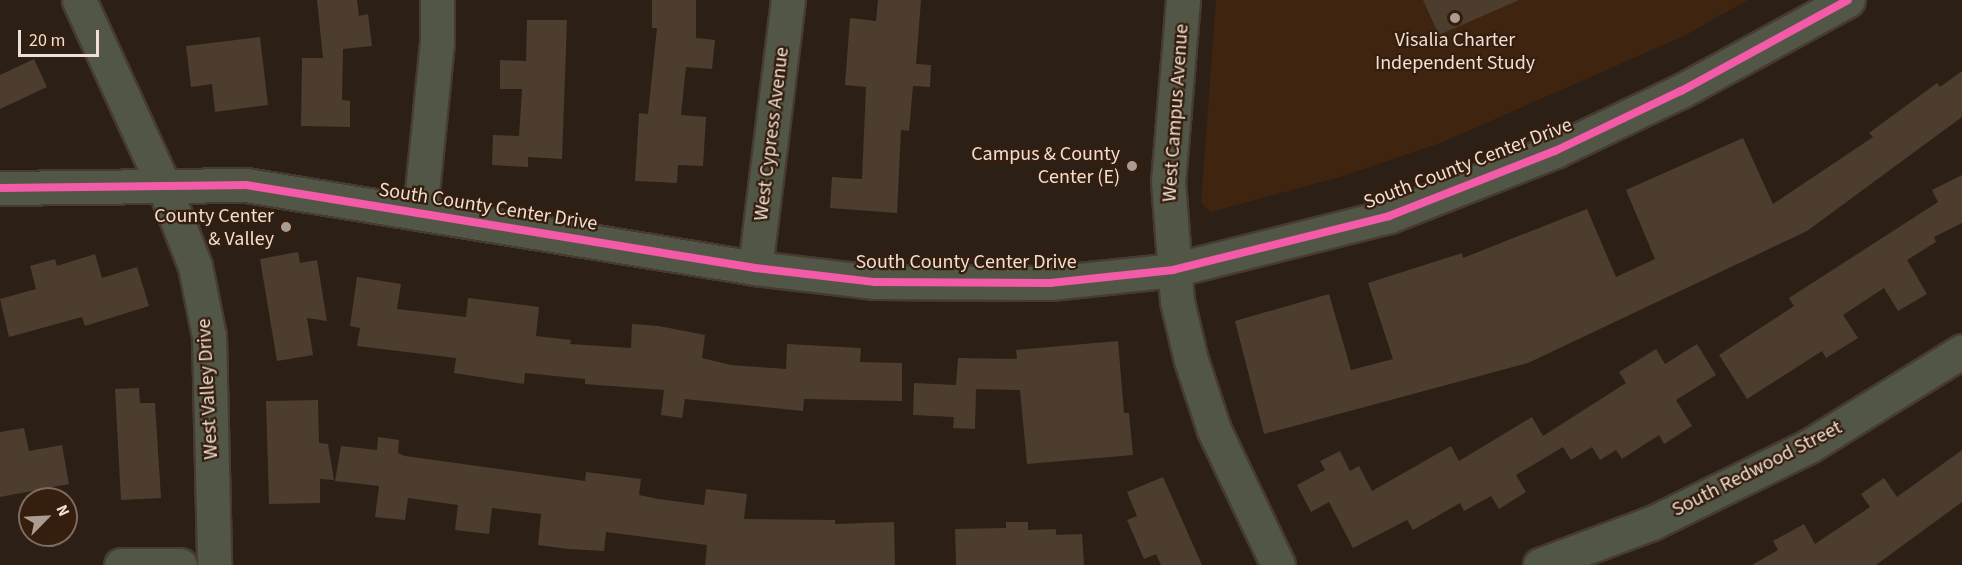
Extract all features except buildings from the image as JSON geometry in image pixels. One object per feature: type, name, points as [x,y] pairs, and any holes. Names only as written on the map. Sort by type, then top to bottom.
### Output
[{"type":"street","name":"West Valley Drive","points":[[79,0],[163,184],[195,266],[209,336],[214,565]]},
{"type":"street","points":[[420,212],[437,42],[437,0]]},
{"type":"street","name":"West Cypress Avenue","points":[[755,267],[788,0]]},
{"type":"street","name":"West Campus Avenue","points":[[1183,0],[1168,180],[1173,270],[1191,360],[1214,430],[1278,565]]},
{"type":"street","name":"South County Center Drive","points":[[0,188],[163,184],[246,185],[755,267],[875,282],[1050,283],[1173,270],[1389,216],[1555,151],[1681,91],[1848,0]]},
{"type":"street","name":"South Redwood Street","points":[[1540,565],[1652,523],[1809,446],[1962,351]]},
{"type":"street","points":[[121,565],[180,565]]},
{"type":"shaded area","points":[[1216,0],[1748,0],[1686,35],[1443,142],[1340,177],[1211,212],[1201,203]]},
{"type":"cycle path","points":[[0,188],[246,185],[755,268],[875,282],[1050,283],[1173,270],[1389,216],[1555,151],[1681,91],[1848,0]]},
{"type":"place","name":"Visalia Charter Independent Study","points":[[1455,18]]},
{"type":"place","name":"Campus & County Center (E)","points":[[1132,166]]},
{"type":"place","name":"County Center & Valley","points":[[286,227]]}]
